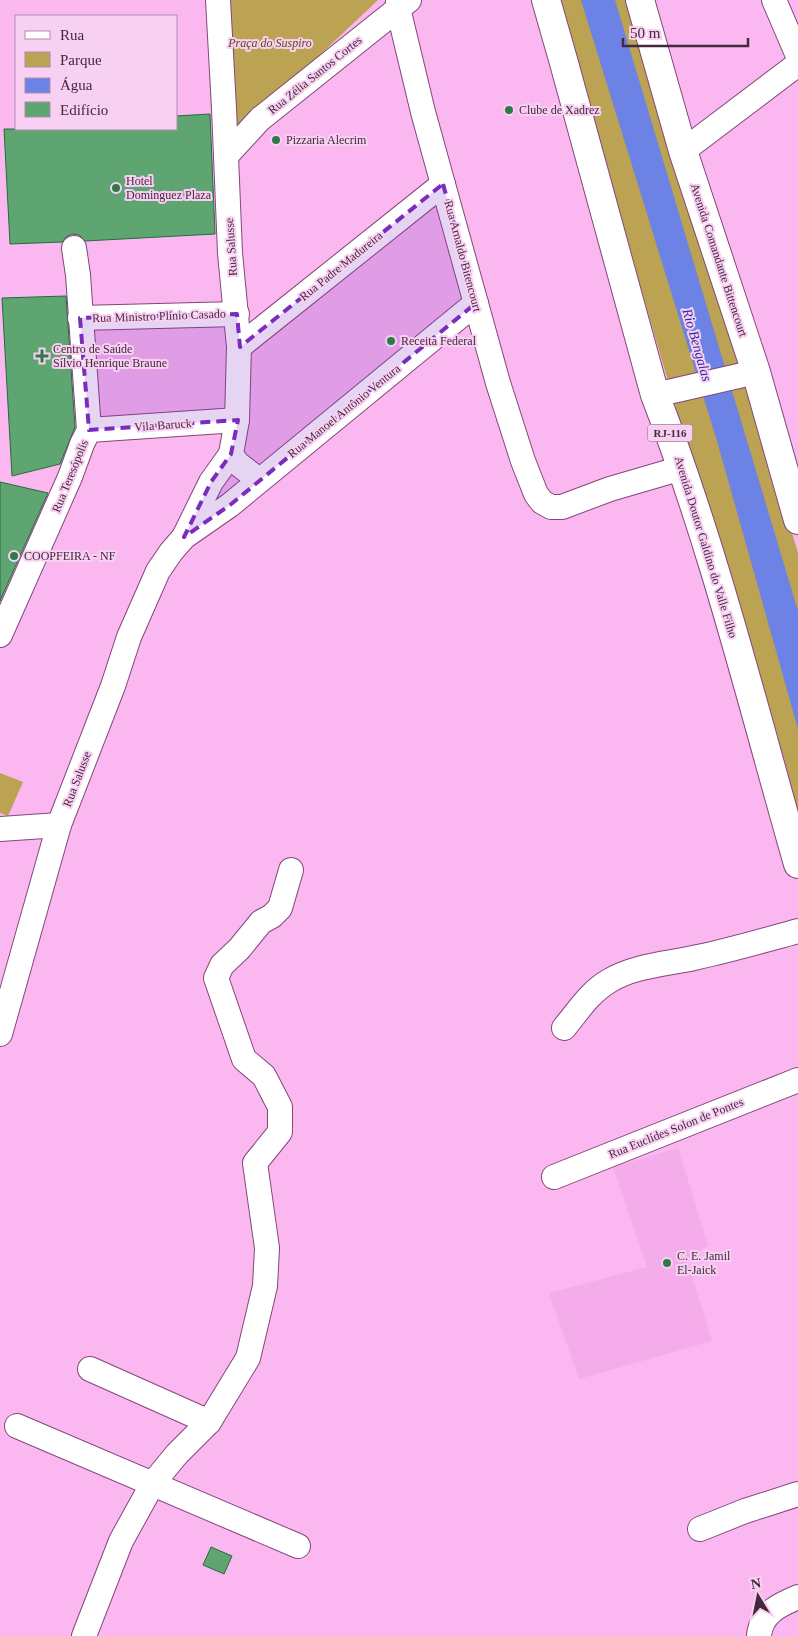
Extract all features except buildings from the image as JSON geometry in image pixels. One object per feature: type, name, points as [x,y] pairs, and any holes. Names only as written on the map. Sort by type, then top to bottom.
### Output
[{"type":"main road","name":"Avenida Doutor Galdino do Valle Filho","points":[[546,0],[655,395],[682,468],[713,563],[798,864]]},
{"type":"main road","name":"Avenida Comandante Bittencourt","points":[[640,0],[683,151],[794,488],[798,520]]},
{"type":"street","name":"Rua Salusse","points":[[218,0],[230,253],[239,347],[237,420],[231,454]]},
{"type":"street","points":[[774,0],[798,56]]},
{"type":"street","name":"Rua Zélia Santos Cortes","points":[[226,156],[260,119],[402,3]]},
{"type":"street","name":"Rua Arnaldo Bitencourt","points":[[402,3],[443,184],[498,383],[530,482],[542,502],[551,507],[562,506],[610,489],[682,468]]},
{"type":"street","points":[[683,151],[798,64]]},
{"type":"street","name":"Rua Padre Madureira","points":[[239,347],[443,184]]},
{"type":"street","name":"Rua Teresópolis","points":[[0,635],[89,430],[78,275],[74,248]]},
{"type":"street","name":"Rua Manoel Antônio Ventura","points":[[184,537],[230,505],[476,303]]},
{"type":"street","name":"Rua Ministro Plínio Casado","points":[[80,318],[237,314]]},
{"type":"street","points":[[655,395],[756,372]]},
{"type":"street","name":"Vila Baruck","points":[[89,430],[237,420]]},
{"type":"street","points":[[184,537],[211,482],[231,454],[236,463],[259,480]]},
{"type":"street","name":"Rua Salusse","points":[[0,1034],[59,825],[113,686],[141,607],[158,571],[184,537]]},
{"type":"street","points":[[0,829],[59,825]]},
{"type":"street","points":[[84,1636],[121,1541],[153,1483],[177,1454],[209,1422],[248,1358],[265,1286],[267,1248],[254,1163],[280,1132],[280,1107],[264,1076],[244,1059],[216,978],[222,965],[239,949],[261,922],[272,916],[280,908],[292,870]]},
{"type":"street","points":[[564,1028],[588,998],[607,982],[618,976],[642,968],[699,957],[798,931]]},
{"type":"street","name":"Rua Euclídes Solon de Pontes","points":[[554,1177],[798,1080]]},
{"type":"street","points":[[90,1369],[209,1422]]},
{"type":"street","points":[[17,1426],[298,1546]]},
{"type":"street","points":[[700,1529],[746,1510],[798,1494]]},
{"type":"street","points":[[759,1636],[766,1615],[781,1604],[798,1597]]},
{"type":"highlighted area","points":[[443,184],[476,303],[230,505],[184,537],[211,482],[231,454],[238,420],[89,430],[80,318],[237,314],[240,347]]},
{"type":"shaded area","name":"C. E. Jamil El-Jaick","points":[[678,1148],[708,1245],[687,1259],[712,1341],[579,1379],[549,1293],[647,1267],[613,1167]]},
{"type":"green space","name":"Praça do Suspiro","points":[[224,0],[378,0],[231,139]]},
{"type":"green space","points":[[557,0],[631,0],[740,356],[798,553],[798,817],[665,371]]},
{"type":"green space","points":[[0,773],[23,782],[8,816],[0,813]]},
{"type":"water","name":"Rio Bengalas","points":[[581,0],[615,0],[798,611],[798,729],[717,441]]},
{"type":"place","name":"Clube de Xadrez","points":[[509,110]]},
{"type":"place","name":"Pizzaria Alecrim","points":[[276,140]]},
{"type":"place","name":"Hotel Dominguez Plaza","points":[[116,188]]},
{"type":"place","name":"Receita Federal","points":[[391,341]]},
{"type":"place","name":"Centro de Saúde Sílvio Henrique Braune","points":[[42,356]]},
{"type":"place","name":"COOPFEIRA - NF","points":[[14,556]]},
{"type":"place","name":"C. E. Jamil El-Jaick","points":[[667,1263]]}]
